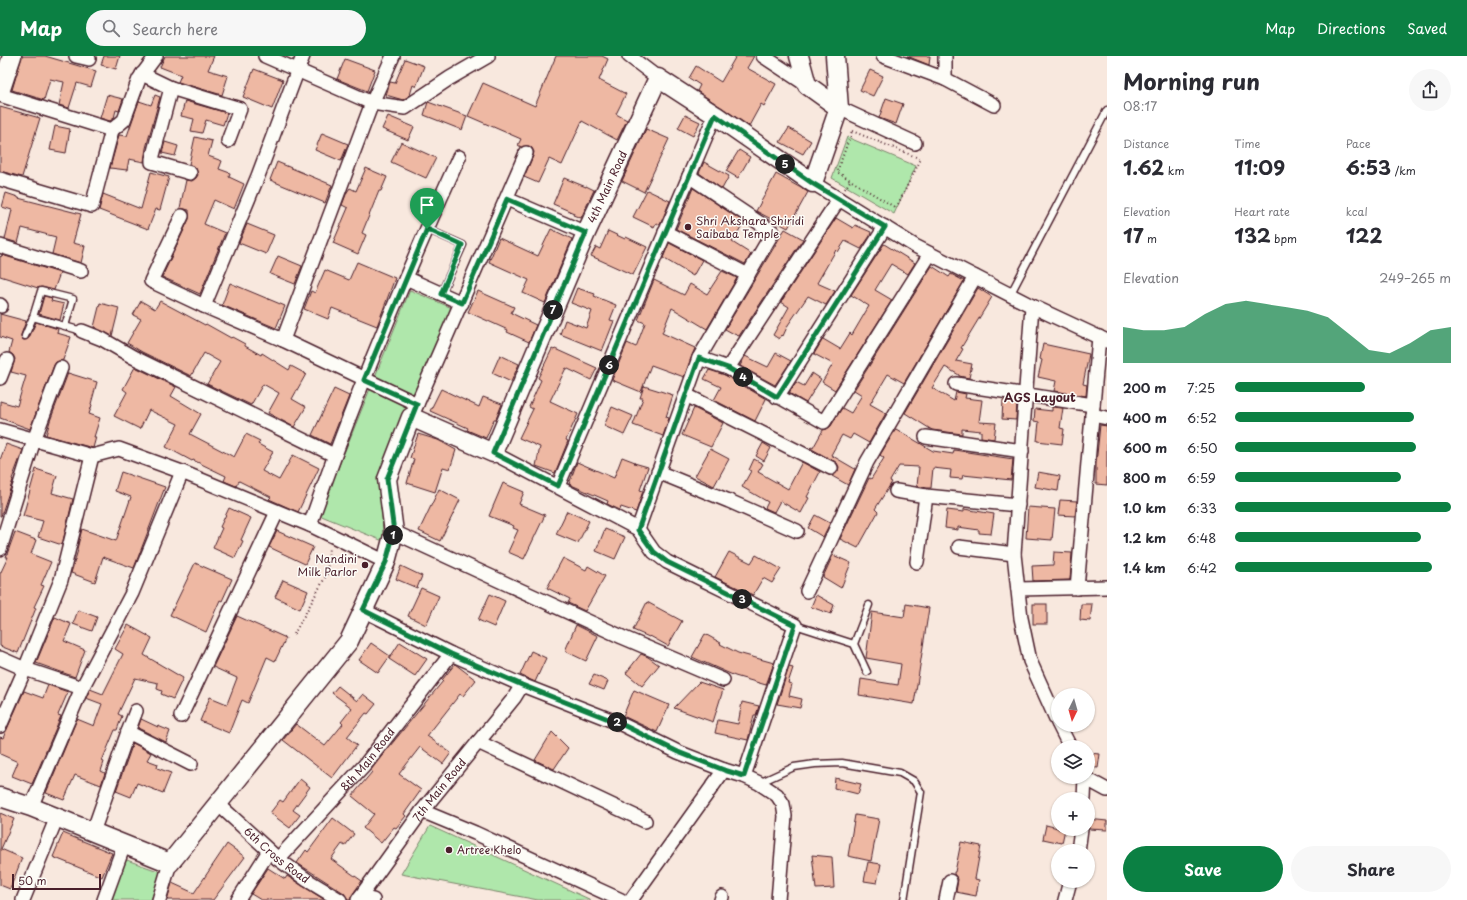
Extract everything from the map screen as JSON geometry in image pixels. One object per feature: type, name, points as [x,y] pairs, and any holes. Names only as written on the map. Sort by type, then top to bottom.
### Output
[{"type":"street","points":[[12,56],[0,94],[112,130]]},
{"type":"street","points":[[76,56],[89,59]]},
{"type":"street","points":[[0,178],[92,206],[112,130],[124,120],[139,79],[156,56]]},
{"type":"street","points":[[265,56],[372,103],[405,108],[450,78],[488,56]]},
{"type":"street","points":[[204,306],[258,176],[303,56]]},
{"type":"street","points":[[283,340],[372,103],[393,56]]},
{"type":"street","points":[[629,56],[658,78],[715,115],[812,183],[930,254],[1032,306],[1103,339],[1093,410],[1077,588]]},
{"type":"street","points":[[763,56],[839,108],[915,143]]},
{"type":"street","points":[[799,56],[807,85]]},
{"type":"street","points":[[812,183],[839,108],[835,56]]},
{"type":"street","points":[[883,56],[945,79],[994,105]]},
{"type":"street","points":[[945,56],[945,79]]},
{"type":"street","points":[[142,74],[171,88],[240,109],[228,141]]},
{"type":"street","name":"4th Main Road","points":[[493,453],[586,233],[658,78]]},
{"type":"street","points":[[171,88],[152,160],[154,163],[190,172]]},
{"type":"street","points":[[558,486],[715,115]]},
{"type":"street","points":[[158,900],[170,863],[348,641],[386,562],[394,532],[387,479],[414,410],[462,303],[526,153]]},
{"type":"street","points":[[310,525],[334,455],[364,380],[406,278],[459,157]]},
{"type":"street","points":[[638,530],[699,358],[773,232],[689,176]]},
{"type":"street","points":[[507,199],[586,233]]},
{"type":"street","points":[[728,368],[839,199]]},
{"type":"street","points":[[182,216],[152,281],[204,306],[283,340],[364,380],[414,410],[638,530],[654,552],[667,562],[795,625],[744,776]]},
{"type":"street","points":[[777,397],[885,227]]},
{"type":"street","points":[[665,232],[748,275]]},
{"type":"street","points":[[0,246],[81,271]]},
{"type":"street","points":[[699,358],[728,368],[777,397],[824,422],[930,254]]},
{"type":"street","points":[[807,590],[867,462],[975,277]]},
{"type":"street","points":[[406,278],[462,303]]},
{"type":"street","points":[[1032,306],[1014,554],[1021,618],[1030,661],[1051,707]]},
{"type":"street","points":[[82,331],[102,339],[133,357],[334,455]]},
{"type":"street","points":[[0,378],[7,360]]},
{"type":"street","points":[[0,549],[34,440],[61,368]]},
{"type":"street","points":[[956,384],[1026,396],[1093,410],[1107,418]]},
{"type":"street","points":[[686,395],[831,468]]},
{"type":"street","points":[[0,430],[92,456],[119,449],[182,472],[310,525],[386,562]]},
{"type":"street","points":[[926,437],[1022,451]]},
{"type":"street","points":[[0,726],[61,580],[92,456]]},
{"type":"street","points":[[31,807],[82,688],[132,594],[182,472]]},
{"type":"street","points":[[658,472],[729,501],[796,531]]},
{"type":"street","points":[[896,491],[926,496],[1018,505]]},
{"type":"street","points":[[917,562],[926,496]]},
{"type":"street","points":[[181,716],[277,512]]},
{"type":"street","points":[[394,532],[622,637],[723,680]]},
{"type":"street","points":[[959,547],[1014,554]]},
{"type":"street","points":[[1018,589],[1107,587]]},
{"type":"street","points":[[363,610],[451,654],[522,685],[621,724],[678,752],[744,776],[759,783],[777,795],[783,804],[785,816],[778,900]]},
{"type":"street","name":"8th Main Road","points":[[238,900],[273,855],[364,766],[451,654]]},
{"type":"street","points":[[0,658],[25,669],[82,688]]},
{"type":"street","name":"7th Main Road","points":[[359,899],[422,811],[522,685]]},
{"type":"street","points":[[93,832],[136,711]]},
{"type":"street","points":[[128,732],[192,764]]},
{"type":"street","points":[[478,742],[645,821]]},
{"type":"street","points":[[631,900],[724,770]]},
{"type":"street","points":[[1095,783],[1107,790]]},
{"type":"street","points":[[0,797],[57,817],[124,846],[170,863]]},
{"type":"street","name":"6th Cross Road","points":[[218,804],[273,855],[307,880],[340,900]]},
{"type":"street","points":[[422,811],[475,833],[622,900]]},
{"type":"street","points":[[23,900],[57,817]]},
{"type":"street","points":[[104,900],[124,846]]},
{"type":"street","points":[[946,900],[950,881]]},
{"type":"street","points":[[1066,900],[1069,888]]},
{"type":"street","points":[[359,899],[373,900]]},
{"type":"lane","points":[[1010,294],[1107,110]]},
{"type":"lane","points":[[427,229],[462,245],[441,294]]},
{"type":"lane","points":[[25,336],[41,291],[73,299],[66,326]]},
{"type":"lane","points":[[33,317],[82,331]]},
{"type":"lane","points":[[867,672],[854,644],[869,605]]},
{"type":"lane","points":[[795,625],[854,644]]},
{"type":"lane","points":[[759,783],[794,767],[815,764],[842,763],[900,774],[914,781],[921,792],[904,900]]},
{"type":"path","points":[[852,131],[921,159],[896,208],[850,181],[837,172],[852,131]]},
{"type":"path","points":[[294,634],[326,574],[330,535]]},
{"type":"green space","points":[[847,137],[916,166],[894,214],[832,178]]},
{"type":"green space","points":[[410,290],[452,308],[381,478],[383,541],[319,515]]},
{"type":"green space","name":"Artree Khelo","points":[[430,826],[591,900],[538,900],[401,874]]},
{"type":"green space","points":[[124,859],[161,872],[151,900],[109,900]]},
{"type":"building","points":[[22,56],[45,56],[96,71],[91,87],[77,83],[69,108],[59,105],[64,82],[50,79],[44,100],[12,90]]},
{"type":"building","points":[[104,56],[120,56],[116,69],[101,65]]},
{"type":"building","points":[[165,56],[214,56],[208,70],[228,76],[222,95],[178,82],[181,75],[160,67]]},
{"type":"building","points":[[556,56],[602,56],[608,59],[599,80],[626,94],[616,114],[627,120],[617,140],[582,121],[562,165],[549,159],[538,183],[524,177],[533,156],[534,152],[532,148],[529,146],[521,147],[518,145],[521,139],[468,116],[483,83],[535,106]]},
{"type":"building","points":[[736,56],[754,56],[747,68],[776,84],[764,106],[761,104],[749,126],[697,91],[700,85],[689,78],[696,66],[721,82]]},
{"type":"building","points":[[907,56],[930,56],[929,65]]},
{"type":"building","points":[[345,59],[375,70],[367,91],[337,79]]},
{"type":"building","points":[[405,59],[424,66],[416,87],[413,85],[410,95],[403,100],[386,95],[390,82],[395,83]]},
{"type":"building","points":[[254,69],[283,80],[272,109],[243,97]]},
{"type":"building","points":[[870,70],[883,76],[873,96],[860,90]]},
{"type":"building","points":[[107,95],[123,99],[119,111],[116,110],[114,118],[110,121],[100,118]]},
{"type":"building","points":[[155,95],[160,97],[146,148],[144,162],[129,159],[127,170],[110,168],[119,135],[127,136],[139,101],[151,105]]},
{"type":"building","points":[[886,98],[903,104],[896,124],[879,118]]},
{"type":"building","points":[[185,101],[227,113],[223,125],[206,120],[202,133],[191,131],[194,119],[181,116]]},
{"type":"building","points":[[428,102],[467,116],[462,130],[424,115]]},
{"type":"building","points":[[0,107],[40,118],[22,177],[0,171]]},
{"type":"building","points":[[685,115],[700,122],[693,136],[678,128]]},
{"type":"building","points":[[388,116],[414,127],[408,140],[382,129]]},
{"type":"building","points":[[55,126],[70,129],[66,153],[50,150]]},
{"type":"building","points":[[789,128],[811,141],[803,154],[780,142]]},
{"type":"building","points":[[646,129],[669,139],[644,192],[622,181]]},
{"type":"building","points":[[322,133],[348,144],[341,161],[315,150]]},
{"type":"building","points":[[195,137],[212,141],[208,156],[222,161],[219,169],[230,173],[229,177],[244,184],[234,209],[214,200],[204,224],[225,233],[200,294],[162,277],[189,219],[189,210],[180,208],[186,180],[192,181],[198,175],[196,168],[189,164]]},
{"type":"building","points":[[165,142],[178,146],[175,156],[162,153]]},
{"type":"building","points":[[401,142],[436,158],[426,178],[391,162]]},
{"type":"building","points":[[739,150],[750,157],[738,178],[726,171]]},
{"type":"building","points":[[277,162],[332,185],[325,203],[270,180]]},
{"type":"building","points":[[704,162],[729,176],[722,189],[699,173]]},
{"type":"building","points":[[366,168],[387,177],[381,191],[379,191],[362,233],[366,235],[358,254],[333,243],[348,208],[342,205],[347,192],[350,188],[356,191]]},
{"type":"building","points":[[151,172],[169,177],[160,210],[156,209],[148,229],[99,210],[103,194],[141,209]]},
{"type":"building","points":[[776,174],[808,192],[788,228],[756,211]]},
{"type":"building","points":[[564,178],[594,190],[581,218],[573,215],[574,213],[553,204]]},
{"type":"building","points":[[693,188],[744,222],[732,242],[751,254],[745,264],[676,229]]},
{"type":"building","points":[[647,190],[670,201],[660,225],[656,223],[654,227],[633,217]]},
{"type":"building","points":[[6,193],[18,198],[81,214],[73,243],[85,246],[81,263],[52,254],[56,237],[22,228],[18,243],[5,239],[12,210],[2,207]]},
{"type":"building","points":[[836,218],[853,228],[855,225],[871,232],[870,236],[861,249],[845,241],[838,252],[836,250],[817,283],[835,291],[826,305],[808,296],[788,325],[783,336],[782,335],[779,339],[773,335],[789,307],[781,302]]},
{"type":"building","points":[[247,224],[274,235],[266,254],[239,243]]},
{"type":"building","points":[[551,229],[572,239],[545,303],[523,293],[529,280],[489,262],[499,238],[538,256]]},
{"type":"building","points":[[785,229],[803,239],[739,336],[734,334],[725,329]]},
{"type":"building","points":[[608,231],[625,239],[626,237],[647,247],[633,275],[591,256],[596,247],[600,249]]},
{"type":"building","points":[[669,243],[702,260],[693,276],[663,258]]},
{"type":"building","points":[[884,244],[915,263],[908,274],[891,264],[875,290],[892,300],[835,390],[822,382],[833,364],[814,354],[823,339],[840,349],[850,333],[852,335],[869,306],[851,295]]},
{"type":"building","points":[[2,255],[60,273],[54,290],[42,287],[38,288],[0,276],[0,256],[1,257]]},
{"type":"building","points":[[278,256],[302,266],[295,284],[270,274]]},
{"type":"building","points":[[357,262],[395,278],[377,326],[332,308],[328,319],[304,309],[311,291],[315,293],[325,270],[349,280]]},
{"type":"building","points":[[932,266],[949,277],[951,274],[964,281],[904,383],[888,374],[870,404],[886,413],[869,443],[853,434],[850,439],[842,435],[831,455],[855,469],[848,485],[832,476],[838,471],[839,467],[837,463],[810,448],[813,448],[823,430],[831,426],[842,408],[851,413],[862,395],[854,390]]},
{"type":"building","points":[[722,271],[737,278],[707,329],[672,308],[662,333],[695,348],[684,377],[651,365],[641,392],[612,380],[627,343],[636,347],[645,323],[638,320],[654,280],[684,295],[690,284],[707,294]]},
{"type":"building","points":[[230,283],[285,306],[276,328],[222,305]]},
{"type":"building","points":[[577,288],[595,294],[594,296],[616,305],[610,320],[614,321],[602,351],[560,334],[565,320],[586,328],[592,311],[571,303]]},
{"type":"building","points":[[978,288],[992,297],[961,348],[963,349],[956,361],[972,364],[969,378],[959,376],[945,367],[932,388],[954,401],[956,392],[966,394],[965,398],[982,400],[979,422],[996,423],[994,439],[981,437],[981,431],[962,429],[962,434],[932,430],[905,413]]},
{"type":"building","points":[[478,291],[514,307],[511,313],[536,325],[529,342],[507,332],[508,330],[468,312]]},
{"type":"building","points":[[44,296],[52,298],[51,301],[64,304],[60,320],[39,314]]},
{"type":"building","points":[[141,301],[155,309],[160,301],[231,338],[232,337],[261,355],[262,353],[289,370],[291,366],[306,374],[292,399],[306,407],[294,427],[268,413],[279,393],[263,384],[251,405],[207,384],[220,362],[204,353],[191,376],[127,343],[141,319],[133,315]]},
{"type":"building","points":[[100,303],[119,308],[112,336],[94,327]]},
{"type":"building","points":[[0,314],[26,321],[21,335],[21,338],[24,340],[29,338],[36,322],[58,329],[57,333],[71,337],[63,360],[56,362],[54,365],[30,429],[0,418],[0,401],[17,406],[26,376],[11,372],[15,359],[9,352],[12,341],[0,337]]},
{"type":"building","points":[[1043,344],[1089,354],[1083,384],[1087,385],[1086,396],[1054,391],[1056,381],[1038,377],[1042,360],[1040,359]]},
{"type":"building","points":[[552,349],[597,368],[591,380],[566,368],[550,401],[578,414],[566,440],[568,441],[555,473],[536,466],[540,447],[519,438],[533,409],[529,407],[541,380],[538,378]]},
{"type":"building","points":[[776,353],[791,361],[775,385],[740,366],[745,356],[768,367]]},
{"type":"building","points":[[500,355],[519,364],[511,382],[492,373]]},
{"type":"building","points":[[135,367],[176,387],[171,396],[201,414],[190,434],[234,457],[246,434],[260,441],[258,444],[273,452],[262,471],[279,480],[293,455],[319,468],[298,512],[269,499],[271,497],[239,481],[236,486],[224,481],[226,476],[193,460],[192,461],[166,447],[178,424],[149,410],[140,429],[114,416],[127,392],[123,389]]},
{"type":"building","points":[[709,370],[725,375],[766,399],[755,421],[714,400],[721,387],[704,379]]},
{"type":"building","points":[[68,373],[97,382],[89,414],[100,418],[94,437],[96,437],[93,448],[46,435]]},
{"type":"building","points":[[812,373],[821,379],[806,403],[789,393],[796,382],[804,386]]},
{"type":"building","points":[[644,386],[673,395],[666,417],[669,418],[663,436],[633,425],[643,398],[640,398]]},
{"type":"building","points":[[334,389],[349,396],[330,444],[312,435]]},
{"type":"building","points":[[441,389],[479,407],[483,397],[502,404],[486,438],[430,411]]},
{"type":"building","points":[[1003,400],[1017,401],[1016,420],[1002,419]]},
{"type":"building","points":[[612,407],[633,416],[624,435],[604,426]]},
{"type":"building","points":[[1052,407],[1063,408],[1060,428],[1064,429],[1062,444],[1037,441],[1039,422],[1034,421],[1035,409],[1052,411]]},
{"type":"building","points":[[694,408],[723,423],[711,447],[682,435]]},
{"type":"building","points":[[1100,425],[1107,426],[1107,485],[1096,484],[1096,464]]},
{"type":"building","points":[[896,429],[933,451],[953,454],[954,450],[1013,459],[1011,480],[963,475],[962,479],[950,478],[951,470],[933,468],[931,488],[927,488],[917,486],[919,467],[899,466],[890,481],[892,482],[875,509],[878,512],[858,548],[840,539],[869,478],[871,479],[884,458],[880,455]]},
{"type":"building","points":[[418,434],[438,440],[456,450],[450,469],[443,467],[435,492],[407,483],[414,459],[410,458]]},
{"type":"building","points":[[763,443],[771,448],[764,461],[756,456]]},
{"type":"building","points":[[6,444],[23,450],[0,516],[0,460]]},
{"type":"building","points":[[710,449],[729,459],[714,486],[695,476]]},
{"type":"building","points":[[622,457],[635,462],[634,463],[648,467],[640,490],[643,491],[636,512],[621,507],[620,510],[607,504],[608,501],[569,484],[577,462],[614,478]]},
{"type":"building","points":[[754,459],[763,464],[758,472],[788,489],[802,462],[820,472],[807,497],[809,498],[801,513],[780,501],[774,512],[765,508],[768,502],[742,487],[751,471],[749,470]]},
{"type":"building","points":[[36,469],[57,476],[52,493],[73,499],[62,545],[38,537],[43,521],[23,516]]},
{"type":"building","points":[[121,472],[165,487],[134,568],[103,557],[95,582],[71,573],[78,550],[82,529],[116,541],[131,497],[115,491]]},
{"type":"building","points":[[1038,472],[1060,476],[1058,491],[1035,487]]},
{"type":"building","points":[[503,483],[524,492],[519,504],[545,515],[524,559],[508,552],[518,530],[513,528],[514,526],[489,516]]},
{"type":"building","points":[[439,489],[460,500],[440,541],[419,531]]},
{"type":"building","points":[[1060,500],[1077,501],[1075,516],[1058,515]]},
{"type":"building","points":[[1028,507],[1055,509],[1052,540],[1026,538]]},
{"type":"building","points":[[229,508],[251,518],[235,558],[213,548],[222,528],[220,527]]},
{"type":"building","points":[[964,509],[994,514],[991,534],[979,533],[979,530],[958,527],[958,530],[945,528],[947,510],[964,512]]},
{"type":"building","points":[[567,511],[589,521],[578,543],[556,534]]},
{"type":"building","points":[[815,515],[830,523],[823,537],[808,528]]},
{"type":"building","points":[[605,529],[625,537],[615,559],[596,551]]},
{"type":"building","points":[[277,531],[313,547],[305,564],[269,547]]},
{"type":"building","points":[[15,532],[36,540],[31,554],[51,562],[41,585],[44,586],[34,607],[36,608],[18,653],[0,646],[0,574],[8,557],[6,557]]},
{"type":"building","points":[[729,552],[751,563],[756,555],[781,569],[772,583],[763,578],[753,595],[715,577]]},
{"type":"building","points":[[1054,552],[1072,553],[1070,580],[1033,581],[1032,566],[1053,565]]},
{"type":"building","points":[[833,555],[851,563],[841,588],[823,577]]},
{"type":"building","points":[[563,558],[586,570],[588,566],[605,576],[585,611],[568,603],[570,599],[547,588]]},
{"type":"building","points":[[195,563],[232,579],[222,601],[220,600],[206,632],[170,615]]},
{"type":"building","points":[[401,566],[422,576],[417,588],[396,579]]},
{"type":"building","points":[[283,580],[308,591],[300,609],[275,597]]},
{"type":"building","points":[[421,588],[439,596],[426,625],[408,616]]},
{"type":"building","points":[[490,594],[505,601],[494,627],[478,620]]},
{"type":"building","points":[[816,595],[834,605],[831,614],[811,607]]},
{"type":"building","points":[[647,602],[682,621],[668,646],[650,636],[649,637],[633,630]]},
{"type":"building","points":[[906,604],[929,608],[914,704],[859,695],[861,679],[898,685],[901,664],[866,658],[872,612],[904,617]]},
{"type":"building","points":[[1033,604],[1047,604],[1047,624],[1033,624]]},
{"type":"building","points":[[1081,604],[1092,604],[1090,621],[1080,620]]},
{"type":"building","points":[[78,610],[97,617],[92,631],[73,624]]},
{"type":"building","points":[[237,616],[286,638],[275,661],[267,657],[248,703],[242,700],[229,733],[200,721],[210,697],[227,704],[237,678],[213,667]]},
{"type":"building","points":[[55,617],[71,624],[64,641],[85,650],[75,677],[36,663]]},
{"type":"building","points":[[128,625],[152,638],[144,655],[183,678],[173,699],[161,694],[162,691],[157,689],[158,683],[135,678],[118,714],[122,716],[102,761],[104,762],[101,771],[105,773],[101,785],[75,775],[64,800],[46,793],[77,719],[94,726],[102,704],[86,698],[90,689],[103,694],[123,654],[115,649]]},
{"type":"building","points":[[576,625],[598,636],[586,661],[565,651]]},
{"type":"building","points":[[705,634],[738,653],[774,663],[766,685],[735,676],[692,657]]},
{"type":"building","points":[[400,642],[427,659],[415,676],[389,659]]},
{"type":"building","points":[[371,643],[390,656],[378,673],[359,660]]},
{"type":"building","points":[[531,651],[546,658],[535,682],[520,675]]},
{"type":"building","points":[[641,654],[659,665],[642,686],[626,673]]},
{"type":"building","points":[[455,664],[476,680],[463,696],[460,694],[427,736],[451,753],[443,764],[420,747],[399,774],[421,790],[404,814],[406,816],[396,828],[394,827],[381,843],[363,828],[374,814],[352,796]]},
{"type":"building","points":[[789,667],[793,668],[788,683],[792,684],[789,696],[802,699],[800,708],[777,704]]},
{"type":"building","points":[[594,675],[608,681],[604,690],[589,684]]},
{"type":"building","points":[[699,682],[723,690],[713,722],[674,708]]},
{"type":"building","points":[[48,685],[68,692],[58,715],[61,716],[32,784],[12,776],[18,762],[0,754],[0,737],[3,738],[24,691],[43,698]]},
{"type":"building","points":[[338,686],[357,701],[363,694],[376,704],[368,714],[366,713],[347,737],[357,745],[332,778],[283,740],[296,724],[325,746],[343,724],[341,722],[352,708],[332,693]]},
{"type":"building","points":[[634,690],[669,705],[657,732],[623,716]]},
{"type":"building","points":[[742,702],[759,706],[756,715],[754,715],[748,740],[715,733],[718,720],[738,724]]},
{"type":"building","points":[[141,719],[170,731],[166,742],[138,728]]},
{"type":"building","points":[[552,732],[568,748],[554,769],[535,760]]},
{"type":"building","points":[[133,743],[151,753],[147,760],[158,764],[157,768],[171,773],[163,793],[137,783],[131,797],[116,791]]},
{"type":"building","points":[[1095,754],[1100,754],[1098,768],[1095,768]]},
{"type":"building","points":[[835,778],[861,784],[858,794],[834,788]]},
{"type":"building","points":[[300,779],[310,787],[293,810],[300,815],[290,828],[270,813],[280,800],[283,802]]},
{"type":"building","points":[[0,813],[14,819],[1,849],[22,858],[10,889],[0,885]]},
{"type":"building","points":[[855,815],[879,819],[871,861],[848,856]]},
{"type":"building","points":[[333,818],[354,834],[345,846],[342,844],[331,859],[362,881],[350,900],[348,900],[344,893],[297,863],[306,850],[308,852]]},
{"type":"building","points":[[1095,820],[1107,821],[1107,830],[1095,829]]},
{"type":"building","points":[[1046,825],[1051,826],[1051,836],[1064,836],[1062,843],[1043,839]]},
{"type":"building","points":[[63,833],[112,853],[102,877],[53,857]]},
{"type":"building","points":[[961,842],[981,846],[975,879],[979,880],[976,896],[956,892],[958,879],[954,872]]},
{"type":"building","points":[[227,844],[245,857],[213,900],[167,900],[172,883],[194,893]]},
{"type":"building","points":[[812,855],[832,857],[834,888],[816,889]]},
{"type":"building","points":[[868,862],[881,864],[877,883],[864,881]]},
{"type":"building","points":[[268,868],[285,879],[287,876],[325,900],[261,900],[251,894]]},
{"type":"place","name":"Shri Akshara Shiridi Saibaba Temple","points":[[688,227]]},
{"type":"place","name":"Nandini Milk Parlor","points":[[365,565]]},
{"type":"place","name":"Artree Khelo","points":[[449,850]]},
{"type":"district","name":"AGS Layout","points":[[1040,398]]},
{"type":"route","points":[[715,115],[812,183],[885,227],[777,397],[728,368],[699,358],[638,530],[654,552],[667,562],[795,625],[744,776],[678,752],[621,724],[522,685],[451,654],[363,610],[386,562],[394,532],[387,479],[417,404],[364,380],[427,229],[462,245],[441,294],[462,303],[507,199],[586,233],[493,453],[558,486],[715,115]]}]
